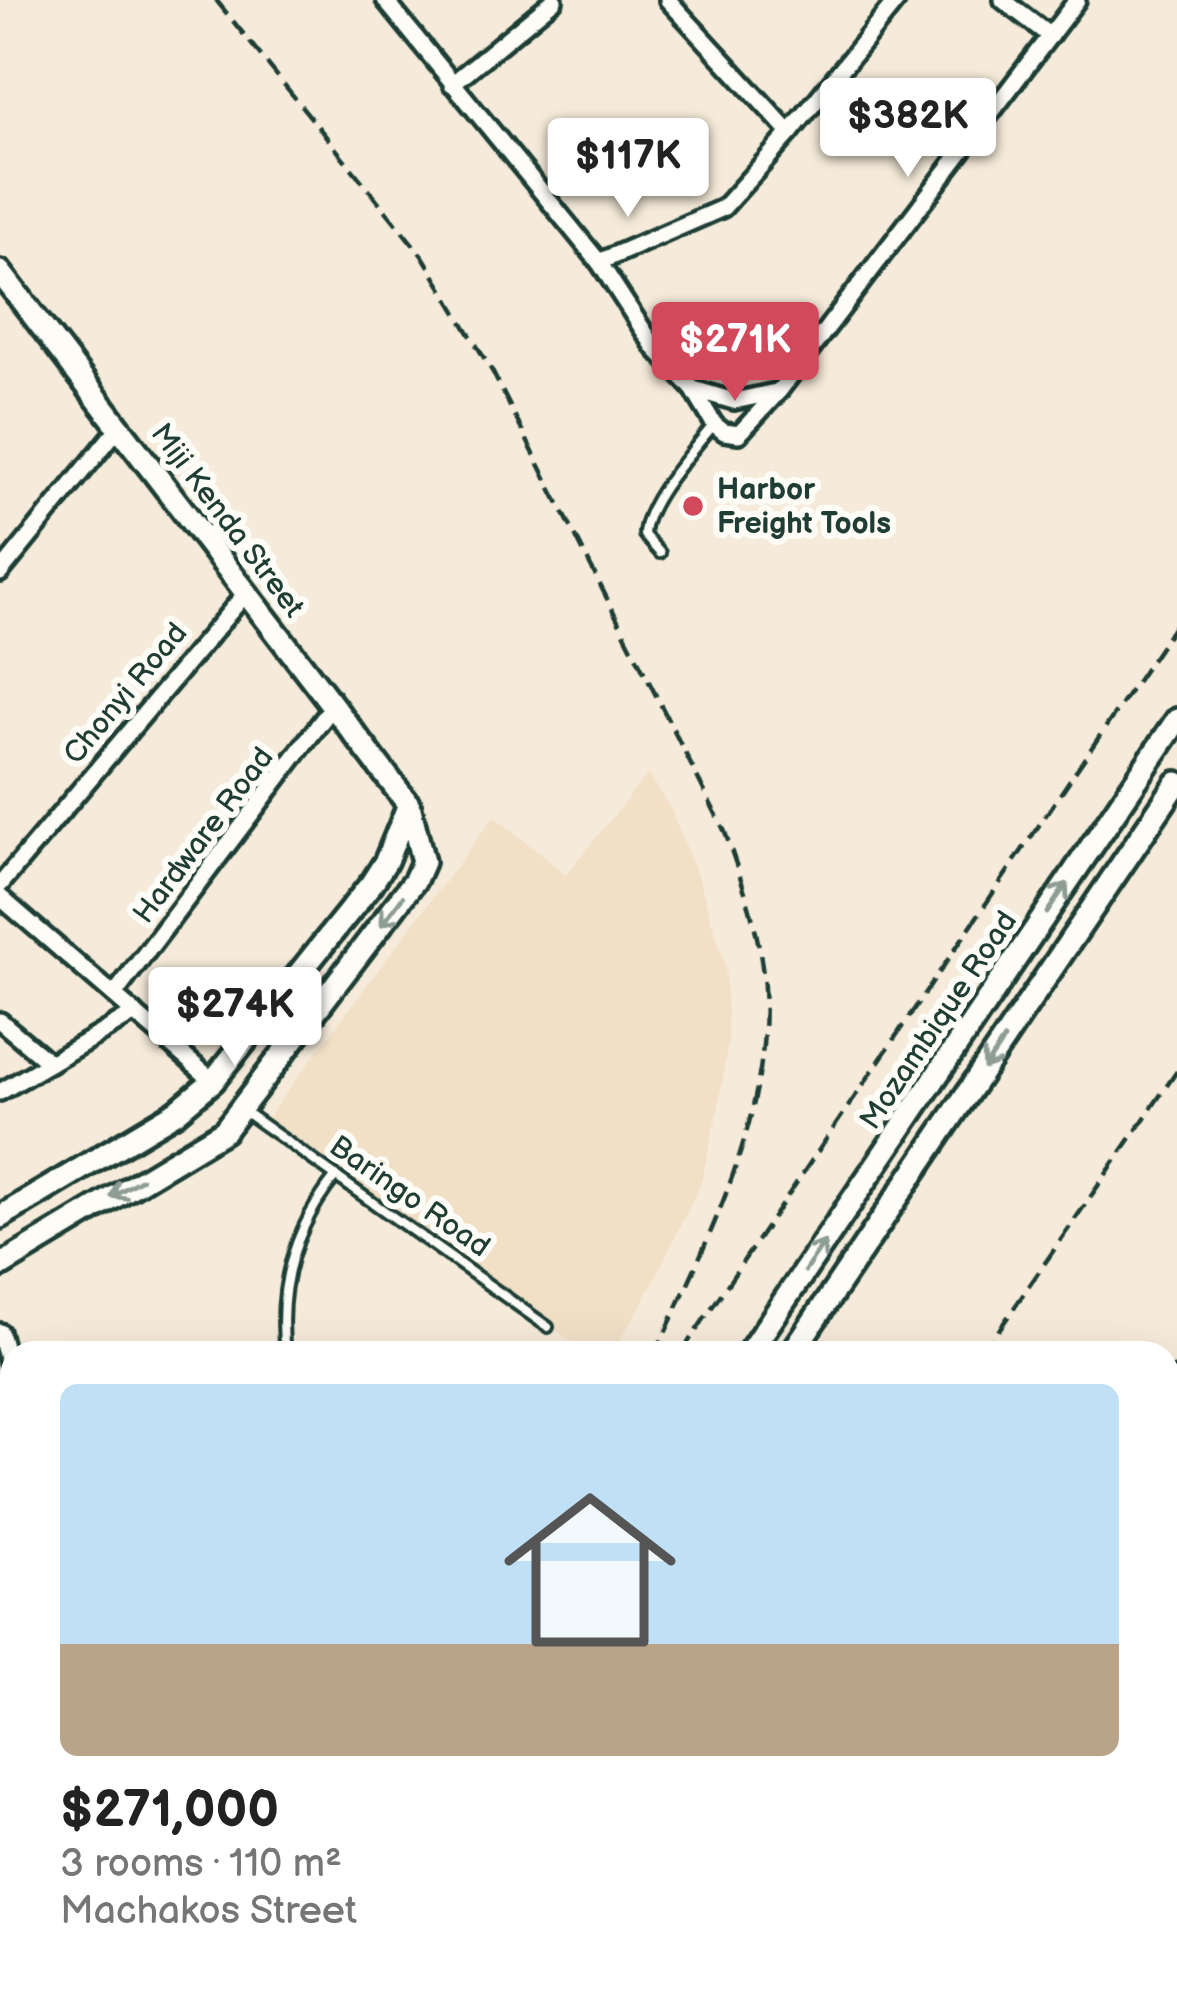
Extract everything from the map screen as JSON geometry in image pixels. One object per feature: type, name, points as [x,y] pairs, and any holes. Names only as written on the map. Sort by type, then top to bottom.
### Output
[{"type":"main road","name":"Miji Kenda Street","points":[[0,272],[410,805]]},
{"type":"main road","name":"Mozambique Road","points":[[757,1341],[1177,720]]},
{"type":"main road","points":[[799,1341],[1177,783]]},
{"type":"main road","points":[[0,1217],[176,1112],[213,1081],[386,861],[410,805]]},
{"type":"main road","points":[[0,1266],[224,1131],[415,880],[423,862],[410,805]]},
{"type":"main road","points":[[330,938],[355,959]]},
{"type":"street","points":[[385,0],[599,262],[656,348],[693,389],[714,424],[728,434],[744,431],[778,392],[1077,0]]},
{"type":"street","points":[[452,83],[554,0]]},
{"type":"street","points":[[668,0],[790,133]]},
{"type":"street","points":[[599,262],[723,208],[897,0]]},
{"type":"street","points":[[1004,0],[1050,36]]},
{"type":"street","points":[[693,389],[734,401],[778,392]]},
{"type":"street","points":[[0,573],[119,427]]},
{"type":"street","name":"Chonyi Road","points":[[0,885],[246,592]]},
{"type":"street","name":"Hardware Road","points":[[114,995],[333,706]]},
{"type":"street","points":[[0,897],[213,1081]]},
{"type":"street","points":[[0,1092],[135,1013]]},
{"type":"street","points":[[0,1021],[50,1063]]},
{"type":"lane","points":[[660,553],[644,535],[644,523],[714,424]]},
{"type":"lane","name":"Baringo Road","points":[[241,1109],[548,1327]]},
{"type":"lane","points":[[285,1341],[284,1285],[311,1207],[336,1176]]},
{"type":"shaded area","points":[[647,774],[670,808],[725,964],[728,1040],[701,1183],[619,1341],[571,1341],[268,1117],[494,816],[566,875]]},
{"type":"railway","points":[[216,0],[424,258],[492,371],[725,832],[743,885],[763,975],[759,1074],[735,1170],[661,1341]]},
{"type":"railway","points":[[689,1341],[1177,622]]},
{"type":"railway","points":[[991,1341],[1177,1071]]},
{"type":"place","name":"Harbor Freight Tools","points":[[693,506]]}]
